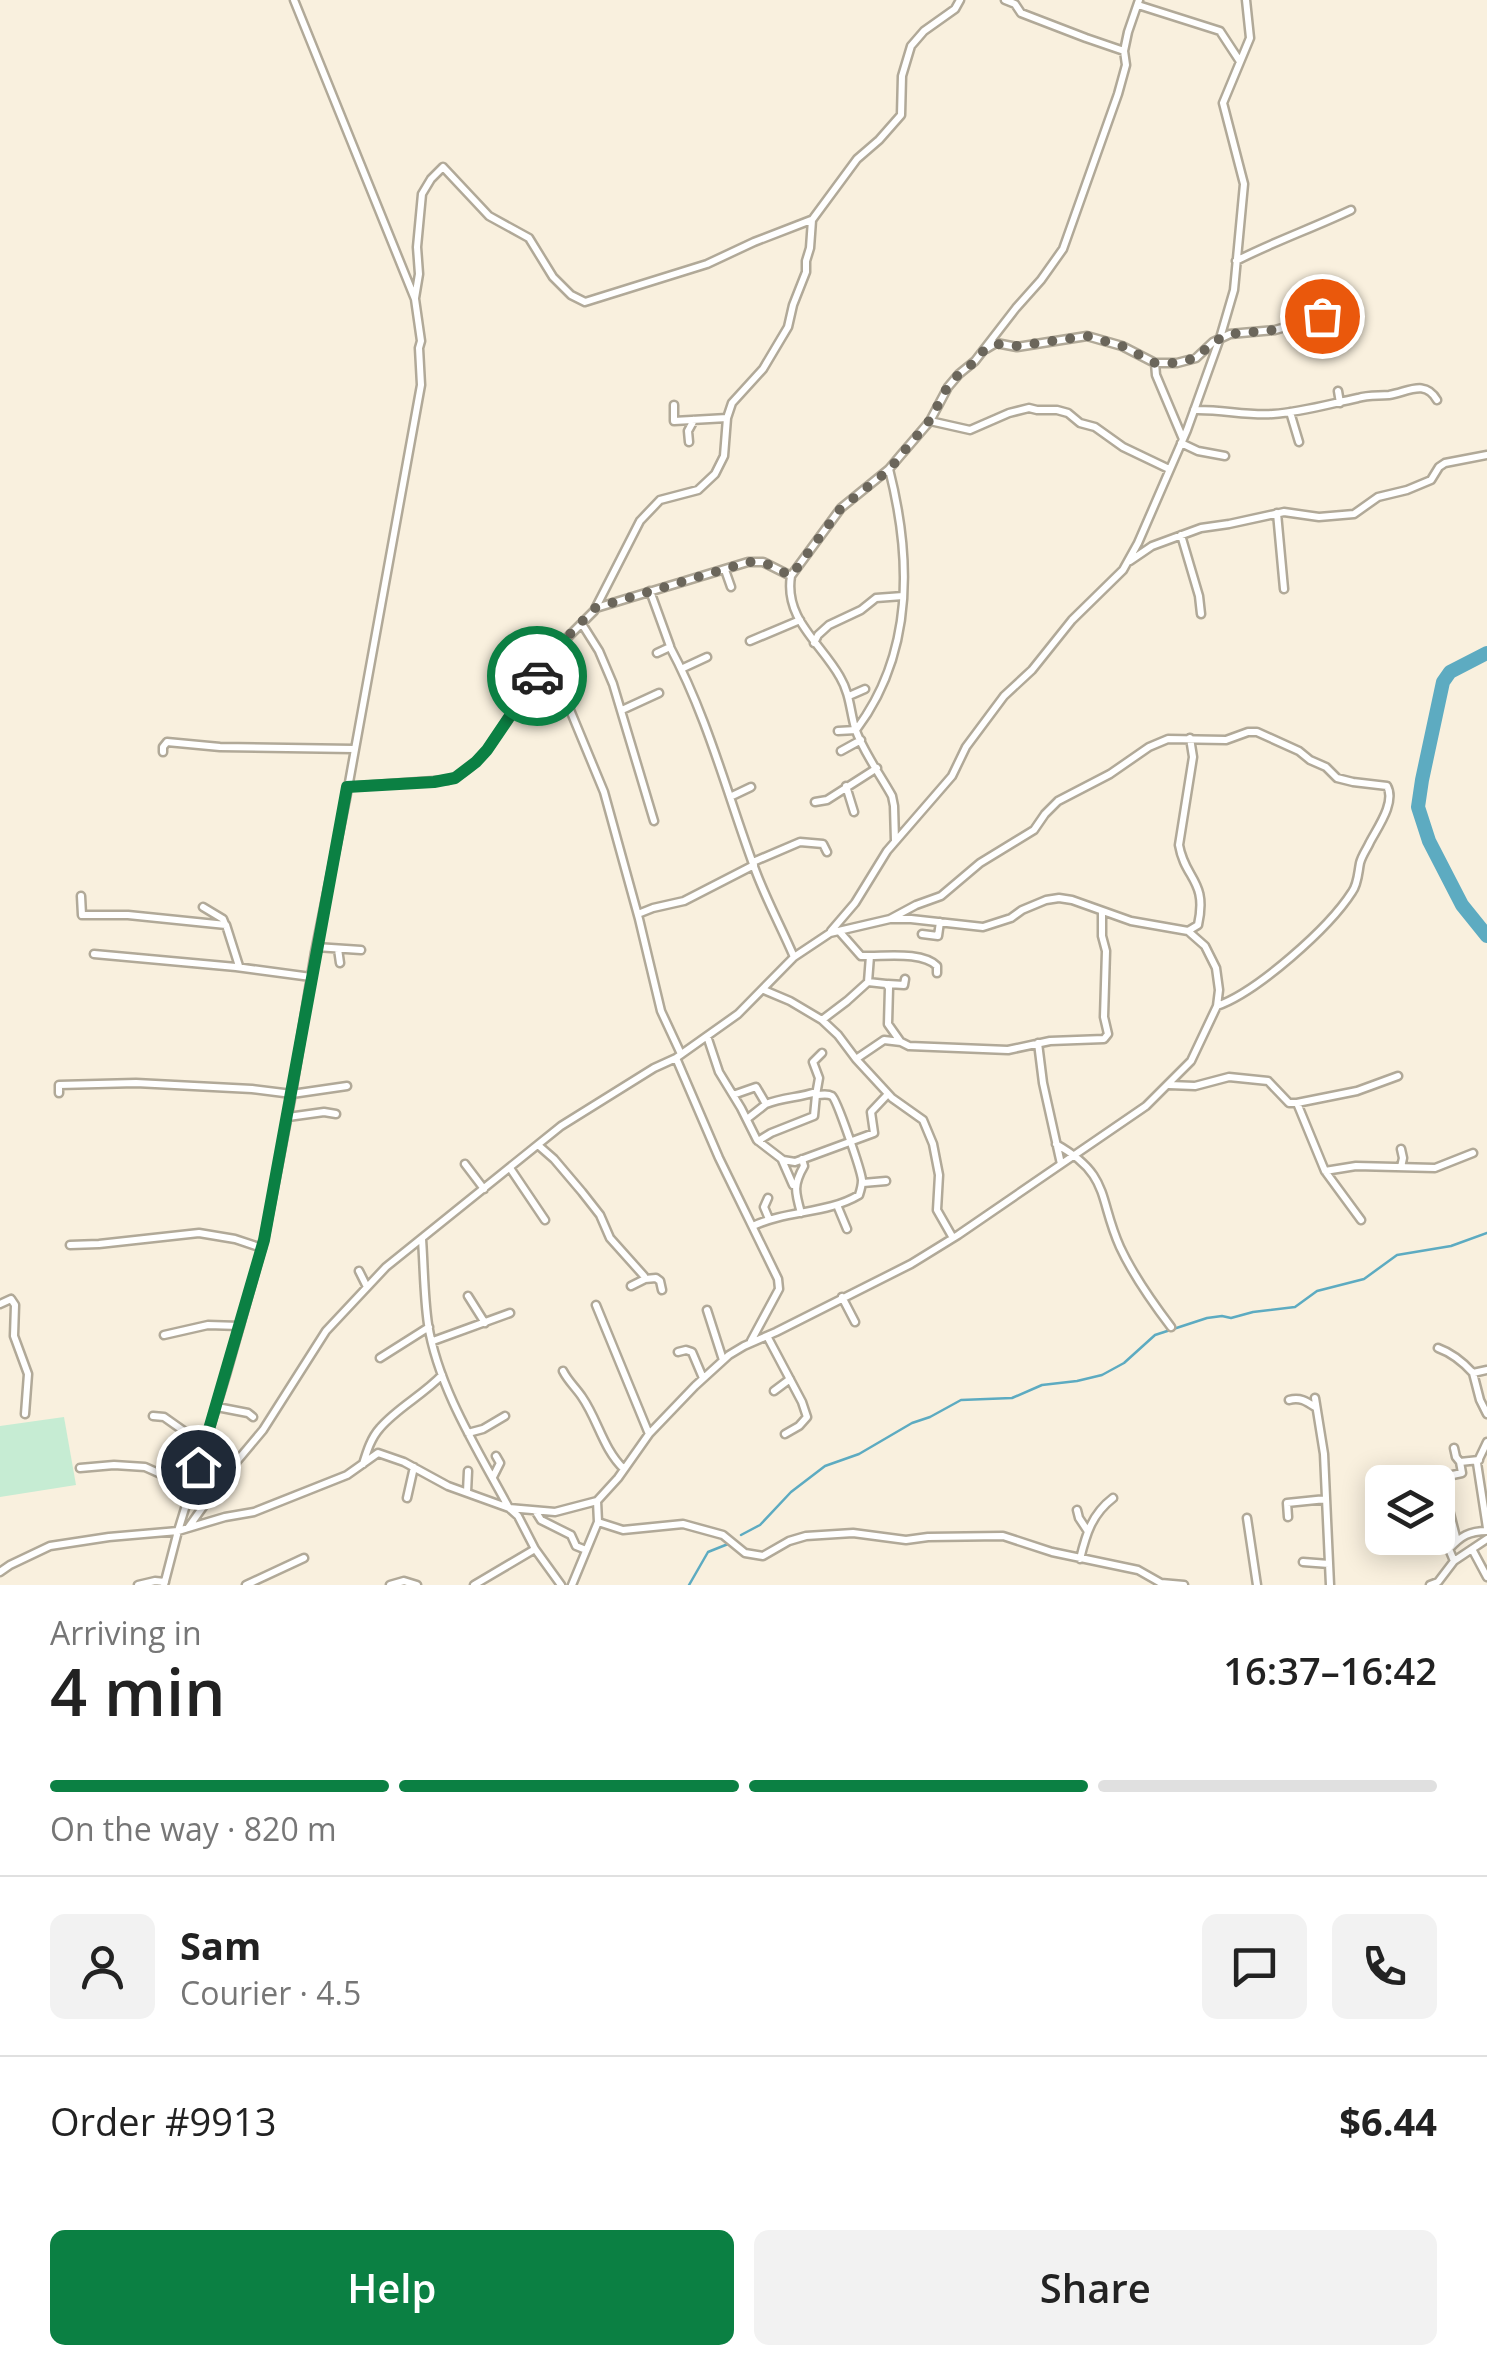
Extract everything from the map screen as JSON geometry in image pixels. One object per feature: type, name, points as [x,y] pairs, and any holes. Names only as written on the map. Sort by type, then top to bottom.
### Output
[{"type":"street","points":[[138,1585],[165,1583],[262,1248],[421,385],[421,341],[415,299],[294,0]]},
{"type":"street","points":[[415,299],[422,194],[443,167],[488,216],[529,238],[554,277],[571,296],[585,302],[691,270],[812,220],[857,159],[901,115],[902,76],[911,46],[955,9],[960,0]]},
{"type":"street","points":[[1005,0],[1022,12],[1124,50]]},
{"type":"street","points":[[1129,562],[1194,410],[1234,290],[1244,184],[1223,103],[1250,38],[1246,0]]},
{"type":"street","points":[[894,842],[892,796],[856,730],[850,696],[839,673],[792,605],[791,576],[841,508],[890,469],[930,420],[948,386],[984,350],[1042,280],[1062,249],[1118,94],[1126,65],[1124,50],[1138,3],[1220,31],[1239,60]]},
{"type":"street","points":[[1236,261],[1351,210]]},
{"type":"street","points":[[347,787],[455,778],[476,762],[552,653],[595,608],[640,521],[660,500],[698,490],[712,479],[724,456],[732,402],[762,368],[788,327],[806,272],[812,220]]},
{"type":"street","points":[[984,350],[996,344],[1018,346],[1087,336],[1122,346],[1155,363],[1177,363],[1192,360],[1220,338],[1275,330],[1335,313]]},
{"type":"street","points":[[1155,363],[1182,441],[1198,451],[1225,456]]},
{"type":"street","points":[[1194,410],[1290,412],[1420,387],[1431,391],[1437,400]]},
{"type":"street","points":[[1338,391],[1340,402]]},
{"type":"street","points":[[674,405],[674,420],[727,418]]},
{"type":"street","points":[[930,420],[970,430],[1029,408],[1057,410],[1169,470]]},
{"type":"street","points":[[1290,412],[1298,442]]},
{"type":"street","points":[[688,442],[688,431],[695,419]]},
{"type":"street","points":[[834,932],[894,842],[952,776],[966,747],[1004,696],[1129,562],[1152,546],[1201,528],[1284,512],[1319,517],[1354,514],[1378,497],[1431,480],[1445,463],[1487,455]]},
{"type":"street","points":[[838,731],[856,730],[872,710],[896,652],[903,620],[903,539],[890,469]]},
{"type":"street","points":[[1276,513],[1284,589]]},
{"type":"street","points":[[1181,535],[1201,614]]},
{"type":"street","points":[[595,608],[748,562],[763,562],[791,576]]},
{"type":"street","points":[[725,570],[730,587]]},
{"type":"street","points":[[650,591],[698,707],[753,864],[794,957]]},
{"type":"street","points":[[814,642],[829,625],[876,598],[902,596]]},
{"type":"street","points":[[750,641],[800,620]]},
{"type":"street","points":[[582,624],[599,650],[622,710],[654,821]]},
{"type":"street","points":[[657,653],[670,647]]},
{"type":"street","points":[[552,653],[604,792],[662,1011],[678,1056],[719,1158],[778,1279],[779,1289],[749,1344]]},
{"type":"street","points":[[681,668],[707,658]]},
{"type":"street","points":[[850,696],[865,689]]},
{"type":"street","points":[[622,710],[659,693]]},
{"type":"street","points":[[188,1528],[262,1430],[326,1331],[386,1266],[562,1126],[678,1056],[738,1014],[794,957],[834,932],[890,918],[942,896],[980,863],[1034,830],[1058,802],[1168,739],[1226,740],[1256,732],[1298,750],[1337,778],[1388,786],[1391,790],[1386,811],[1361,859],[1355,888],[1338,910],[1272,972],[1236,1000],[1217,1006]]},
{"type":"street","points":[[1188,932],[1198,924],[1202,902],[1179,845],[1193,758],[1190,738]]},
{"type":"street","points":[[841,751],[861,740]]},
{"type":"street","points":[[163,752],[167,742],[220,747],[354,749]]},
{"type":"street","points":[[815,802],[827,800],[877,768]]},
{"type":"street","points":[[846,786],[854,812]]},
{"type":"street","points":[[730,798],[751,787]]},
{"type":"street","points":[[638,914],[684,901],[800,842],[823,844],[827,852]]},
{"type":"street","points":[[81,896],[82,916],[128,915],[226,925]]},
{"type":"street","points":[[0,1572],[50,1546],[178,1531],[254,1512],[332,1482],[378,1453],[448,1486],[509,1508],[555,1512],[597,1502],[649,1434],[723,1360],[911,1264],[1146,1106],[1191,1061],[1217,1006],[1220,990],[1216,968],[1205,946],[1188,932],[1131,921],[1072,900],[1046,900],[994,925],[969,927],[890,918]]},
{"type":"street","points":[[203,907],[223,919],[240,968]]},
{"type":"street","points":[[856,1060],[884,1040],[910,1046],[1008,1050],[1038,1043],[1104,1039],[1106,952],[1102,911]]},
{"type":"street","points":[[922,934],[938,936],[940,922]]},
{"type":"street","points":[[834,932],[861,956],[900,955],[931,960],[938,973]]},
{"type":"street","points":[[316,947],[360,950]]},
{"type":"street","points":[[338,949],[340,963]]},
{"type":"street","points":[[94,954],[311,977]]},
{"type":"street","points":[[822,1020],[868,982],[870,956]]},
{"type":"street","points":[[868,982],[904,985],[905,979]]},
{"type":"street","points":[[886,984],[888,1024],[900,1042]]},
{"type":"street","points":[[764,990],[790,1000],[822,1020],[888,1094],[918,1114],[928,1131],[939,1175],[937,1210],[954,1238]]},
{"type":"street","points":[[707,1036],[719,1072],[758,1141],[782,1159],[795,1162],[874,1133],[871,1112],[888,1094]]},
{"type":"street","points":[[1038,1043],[1061,1164]]},
{"type":"street","points":[[758,1141],[814,1116],[819,1078],[813,1062],[822,1053]]},
{"type":"street","points":[[1168,1085],[1195,1086],[1229,1077],[1268,1081],[1289,1103],[1296,1104],[1357,1091],[1398,1076]]},
{"type":"street","points":[[58,1093],[59,1084],[136,1083],[252,1088],[292,1094],[346,1086]]},
{"type":"street","points":[[733,1095],[756,1087],[766,1104]]},
{"type":"street","points":[[746,1119],[766,1104],[786,1096],[827,1094],[834,1098],[863,1183],[859,1195],[846,1203],[769,1218],[754,1226]]},
{"type":"street","points":[[1296,1104],[1325,1171],[1360,1220]]},
{"type":"street","points":[[288,1117],[336,1114]]},
{"type":"street","points":[[1056,1144],[1075,1154],[1096,1176],[1126,1260],[1171,1328]]},
{"type":"street","points":[[538,1145],[582,1192],[600,1215],[610,1238],[645,1279]]},
{"type":"street","points":[[1401,1149],[1401,1167]]},
{"type":"street","points":[[1325,1171],[1356,1166],[1435,1168],[1472,1153]]},
{"type":"street","points":[[782,1159],[801,1212]]},
{"type":"street","points":[[795,1191],[796,1179],[804,1166],[802,1159]]},
{"type":"street","points":[[464,1164],[484,1189]]},
{"type":"street","points":[[510,1168],[545,1220]]},
{"type":"street","points":[[863,1183],[886,1182]]},
{"type":"street","points":[[768,1198],[764,1207],[769,1218]]},
{"type":"street","points":[[836,1205],[846,1229]]},
{"type":"street","points":[[70,1245],[199,1233],[262,1248]]},
{"type":"street","points":[[422,1238],[428,1327],[442,1374],[509,1508],[518,1516],[556,1583]]},
{"type":"street","points":[[359,1272],[367,1287]]},
{"type":"street","points":[[631,1286],[656,1278],[662,1290]]},
{"type":"street","points":[[468,1296],[485,1323]]},
{"type":"street","points":[[842,1298],[855,1322]]},
{"type":"street","points":[[0,1304],[11,1299],[15,1305],[14,1336],[28,1374],[25,1414]]},
{"type":"street","points":[[596,1305],[649,1434]]},
{"type":"street","points":[[707,1310],[723,1360]]},
{"type":"street","points":[[432,1341],[510,1313]]},
{"type":"street","points":[[164,1335],[208,1325],[240,1326]]},
{"type":"street","points":[[380,1358],[428,1327]]},
{"type":"street","points":[[767,1336],[807,1417],[785,1434]]},
{"type":"street","points":[[1438,1348],[1473,1373],[1487,1414]]},
{"type":"street","points":[[678,1352],[692,1352],[703,1378]]},
{"type":"street","points":[[563,1370],[582,1396],[614,1459],[624,1469]]},
{"type":"street","points":[[1473,1373],[1487,1370]]},
{"type":"street","points":[[362,1465],[369,1444],[384,1424],[442,1374]]},
{"type":"street","points":[[774,1391],[790,1379]]},
{"type":"street","points":[[1315,1398],[1324,1454],[1330,1585]]},
{"type":"street","points":[[1289,1400],[1304,1400],[1316,1408]]},
{"type":"street","points":[[216,1407],[253,1417]]},
{"type":"street","points":[[153,1416],[164,1416],[204,1446]]},
{"type":"street","points":[[468,1432],[483,1429],[505,1416]]},
{"type":"street","points":[[1454,1562],[1449,1549],[1457,1540],[1487,1529],[1478,1460],[1487,1442]]},
{"type":"street","points":[[1454,1448],[1462,1472],[1443,1477],[1457,1540]]},
{"type":"street","points":[[493,1478],[500,1463],[496,1456]]},
{"type":"street","points":[[1460,1462],[1478,1460]]},
{"type":"street","points":[[80,1468],[145,1467],[192,1488]]},
{"type":"street","points":[[407,1498],[414,1467]]},
{"type":"street","points":[[467,1492],[468,1471]]},
{"type":"street","points":[[1080,1558],[1098,1510],[1113,1498]]},
{"type":"street","points":[[1288,1518],[1288,1502],[1326,1498]]},
{"type":"street","points":[[572,1585],[598,1522],[597,1502]]},
{"type":"street","points":[[1076,1510],[1088,1530]]},
{"type":"street","points":[[536,1511],[541,1520],[572,1535],[576,1546],[586,1550]]},
{"type":"street","points":[[1247,1518],[1257,1585]]},
{"type":"street","points":[[598,1522],[623,1530],[683,1524],[722,1535],[746,1552],[763,1556],[806,1536],[853,1533],[906,1540],[1003,1536],[1052,1552],[1138,1570],[1162,1584],[1180,1585]]},
{"type":"street","points":[[1430,1585],[1487,1538]]},
{"type":"street","points":[[474,1585],[535,1549]]},
{"type":"street","points":[[1472,1549],[1487,1577]]},
{"type":"street","points":[[246,1585],[304,1558]]},
{"type":"street","points":[[1303,1562],[1329,1564]]},
{"type":"street","points":[[390,1585],[404,1581],[417,1585]]},
{"type":"green space","points":[[64,1417],[76,1485],[0,1497],[0,1426]]},
{"type":"waterway","points":[[1487,653],[1450,672],[1443,682],[1418,807],[1429,841],[1462,905],[1487,936]]},
{"type":"waterway","points":[[741,1535],[760,1525],[791,1492],[825,1466],[859,1454],[961,1400],[1012,1398],[1042,1385],[1102,1375],[1124,1363],[1155,1335],[1207,1318],[1295,1307],[1317,1291],[1364,1279],[1397,1255],[1451,1246],[1487,1233]]},
{"type":"waterway","points":[[689,1585],[708,1552],[728,1544]]},
{"type":"way so far","points":[[537,676],[552,653],[595,608],[748,562],[763,562],[791,576],[841,508],[890,469],[930,420],[948,386],[984,350],[996,344],[1018,346],[1087,336],[1122,346],[1155,363],[1177,363],[1196,358],[1213,342],[1230,334],[1275,330],[1322,316]]},
{"type":"route","points":[[198,1467],[264,1240],[347,787],[455,778],[487,750],[537,676]]}]
